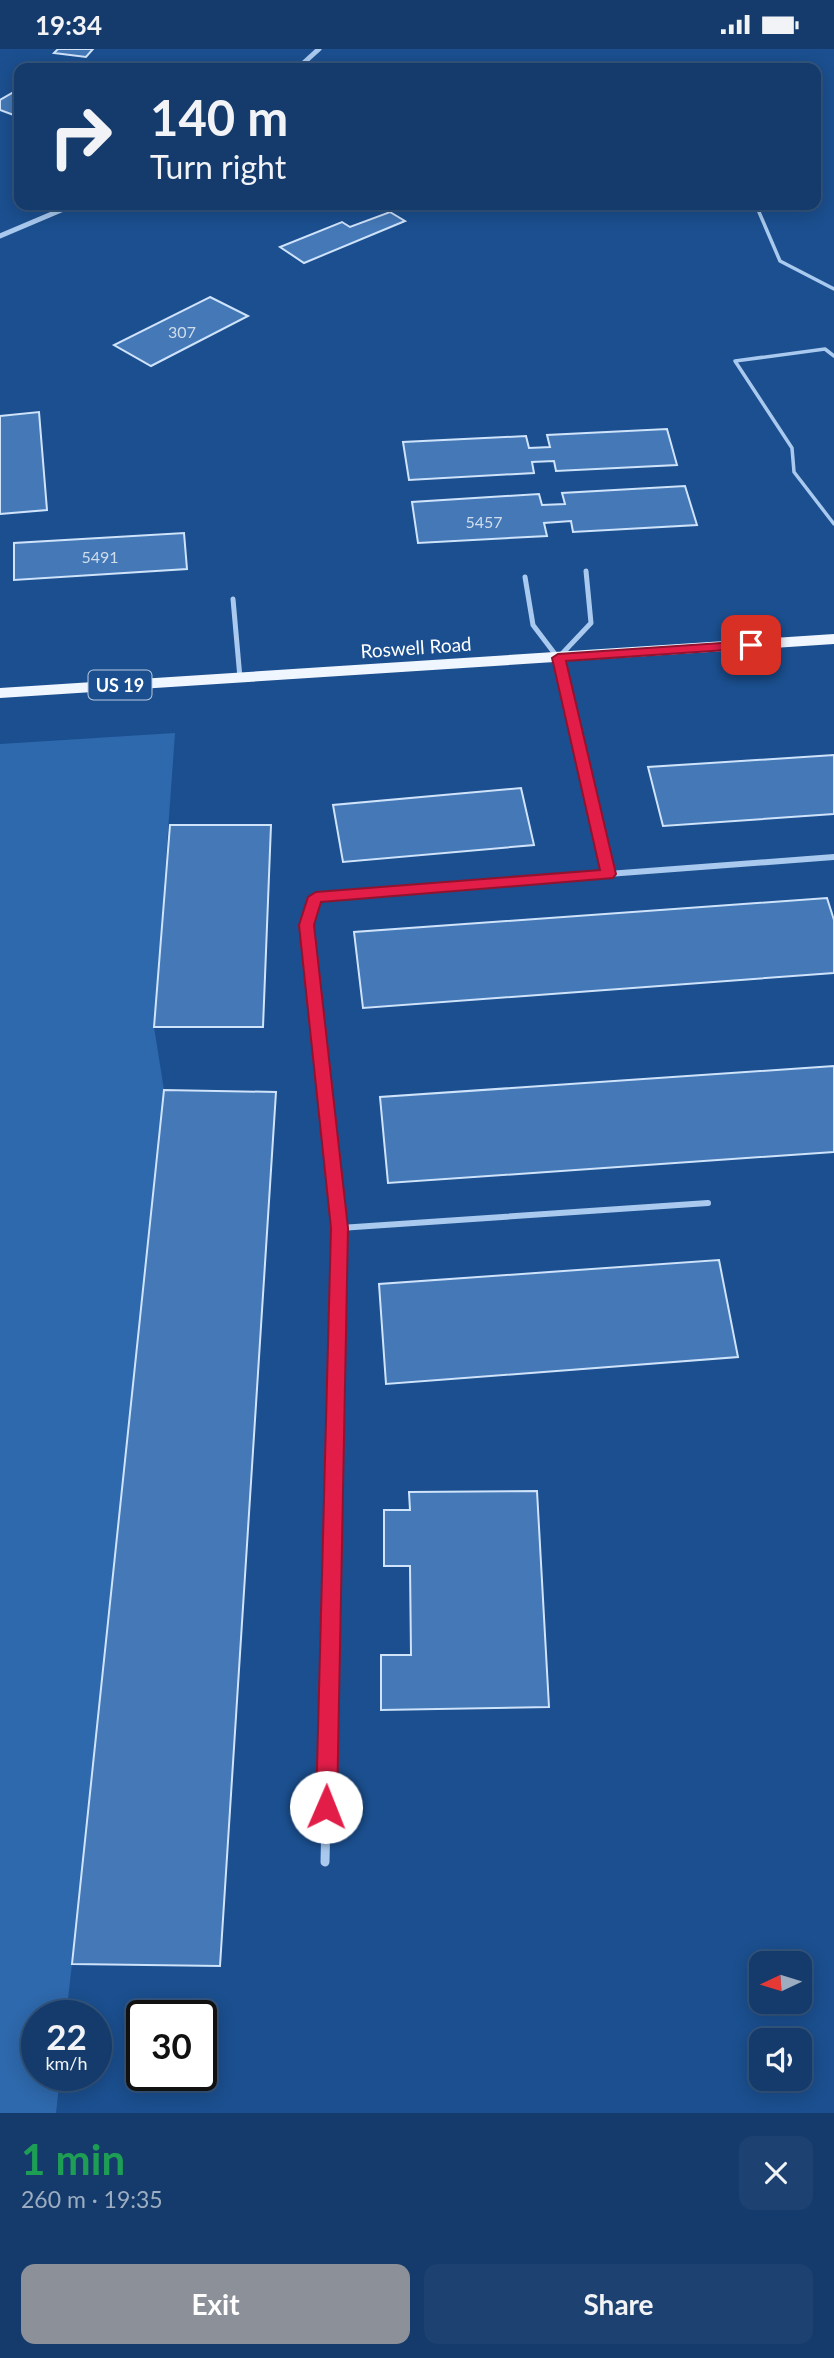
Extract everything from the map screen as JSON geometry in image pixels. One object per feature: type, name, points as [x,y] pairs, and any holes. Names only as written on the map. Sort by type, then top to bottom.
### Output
[{"type":"main road","name":"Roswell Road","points":[[0,693],[834,639]]},
{"type":"street","points":[[304,63],[319,49]]},
{"type":"street","points":[[0,236],[61,210]]},
{"type":"street","points":[[558,658],[608,874]]},
{"type":"street","points":[[325,1862],[340,1228],[307,925],[316,897],[834,857]]},
{"type":"street","points":[[340,1228],[708,1203]]},
{"type":"lane","points":[[758,210],[780,261],[834,289]]},
{"type":"lane","points":[[834,356],[825,349],[735,361],[792,448],[794,472],[834,524]]},
{"type":"lane","points":[[525,577],[533,625],[558,658],[591,624],[586,572]]},
{"type":"lane","points":[[233,599],[240,678]]},
{"type":"shaded area","points":[[175,733],[154,1027],[164,1090],[68,2000],[21,2000],[21,2091],[58,2091],[56,2113],[0,2113],[0,744]]},
{"type":"building","points":[[58,49],[93,49],[86,57],[54,53]]},
{"type":"building","points":[[14,92],[14,115],[0,110],[0,100]]},
{"type":"building","points":[[390,212],[405,221],[304,263],[280,247],[342,222],[350,227]]},
{"type":"building","points":[[210,297],[248,316],[151,366],[114,345]]},
{"type":"building","points":[[39,412],[47,510],[0,514],[0,416]]},
{"type":"building","points":[[667,429],[677,465],[556,471],[554,461],[532,462],[534,473],[409,480],[403,442],[526,436],[529,448],[550,447],[547,435]]},
{"type":"building","points":[[685,486],[697,525],[573,532],[571,521],[544,523],[547,536],[418,543],[412,502],[539,494],[542,505],[565,504],[562,493]]},
{"type":"building","points":[[184,533],[187,569],[14,580],[14,543]]},
{"type":"building","points":[[834,755],[834,814],[663,826],[648,767]]},
{"type":"building","points":[[521,788],[534,845],[343,862],[333,805]]},
{"type":"building","points":[[170,825],[271,825],[263,1027],[154,1027]]},
{"type":"building","points":[[827,898],[834,920],[834,973],[363,1008],[354,932]]},
{"type":"building","points":[[834,1066],[834,1152],[388,1183],[380,1097]]},
{"type":"building","points":[[164,1090],[276,1092],[220,1966],[72,1964]]},
{"type":"building","points":[[719,1260],[738,1357],[386,1384],[379,1284]]},
{"type":"building","points":[[537,1491],[549,1707],[381,1710],[381,1655],[411,1655],[410,1566],[384,1566],[384,1510],[410,1510],[409,1492]]},
{"type":"route","points":[[326,1807],[340,1228],[307,925],[316,897],[608,874],[558,658],[751,645]]}]
